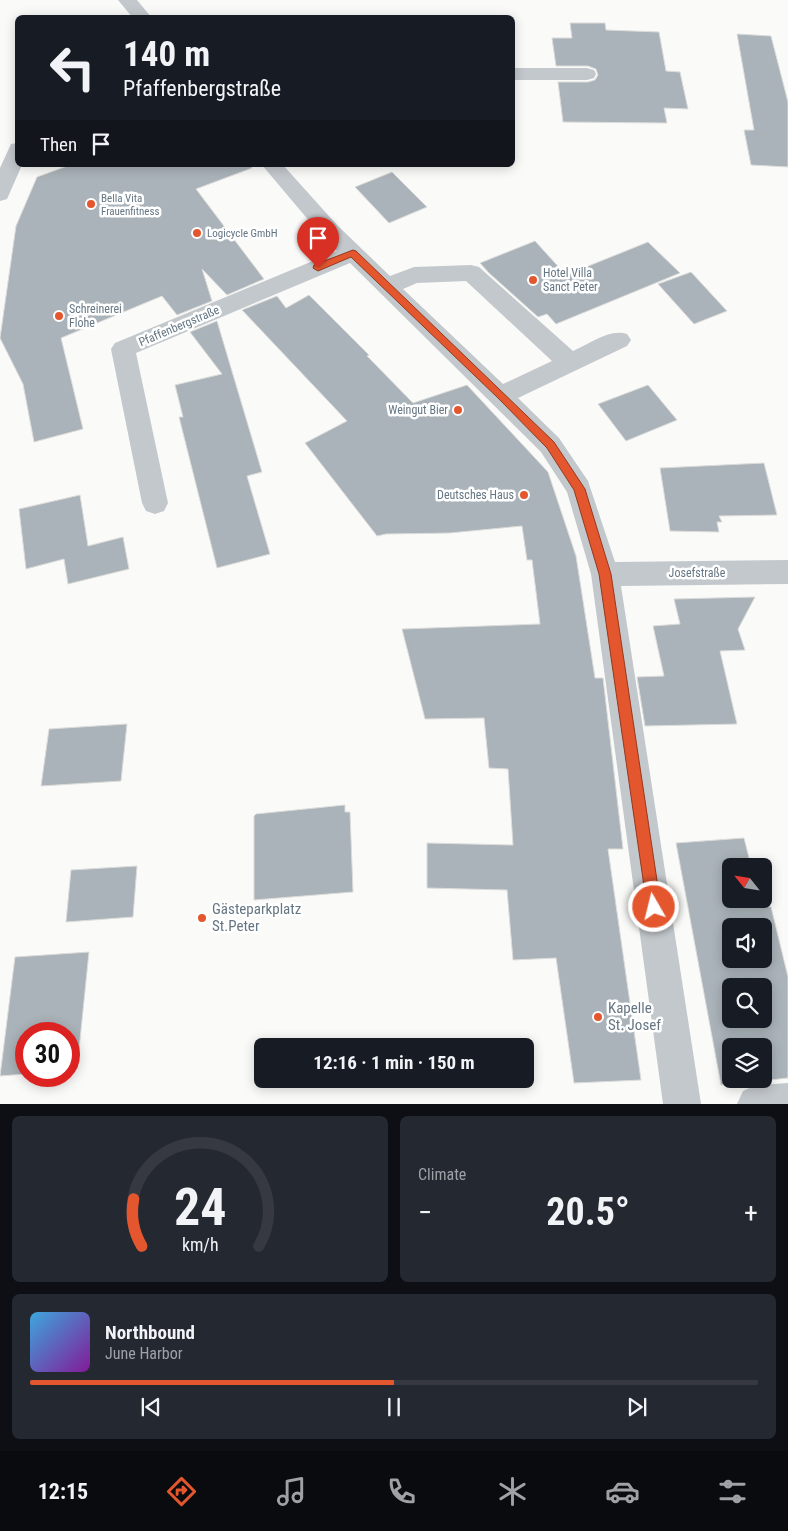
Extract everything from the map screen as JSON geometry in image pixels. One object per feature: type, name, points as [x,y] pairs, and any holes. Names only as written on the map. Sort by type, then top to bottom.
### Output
[{"type":"street","points":[[127,0],[139,15]]},
{"type":"street","points":[[515,74],[587,74]]},
{"type":"street","points":[[0,194],[15,156]]},
{"type":"street","points":[[274,167],[329,230],[502,395],[550,445],[579,489],[605,574],[682,1104]]},
{"type":"street","name":"Pfaffenbergstraße","points":[[155,504],[123,349],[353,253]]},
{"type":"street","points":[[388,286],[414,275],[471,273],[570,363]]},
{"type":"street","points":[[502,395],[619,340]]},
{"type":"street","name":"Josefstraße","points":[[605,574],[788,572]]},
{"type":"street","points":[[756,1104],[788,1102]]},
{"type":"building","points":[[570,23],[605,23],[606,30],[659,32],[666,71],[680,72],[688,109],[664,108],[667,123],[563,122],[558,82],[588,82],[595,80],[598,75],[596,69],[588,66],[556,66],[552,38],[572,38]]},
{"type":"building","points":[[737,34],[771,36],[788,102],[788,167],[751,165],[744,130],[754,130]]},
{"type":"building","points":[[64,167],[252,167],[196,189],[264,279],[227,295],[202,269],[212,301],[177,315],[162,296],[61,338],[83,429],[34,442],[23,384],[0,338],[16,226],[37,177]]},
{"type":"building","points":[[392,172],[427,207],[389,223],[355,187]]},
{"type":"building","points":[[535,241],[566,275],[648,242],[680,273],[556,324],[547,314],[538,317],[480,263]]},
{"type":"building","points":[[691,272],[727,311],[694,324],[658,284]]},
{"type":"building","points":[[309,295],[369,355],[367,356],[413,403],[467,385],[548,472],[576,556],[595,678],[603,678],[623,849],[608,849],[641,1080],[574,1083],[556,958],[513,960],[507,890],[427,888],[427,843],[513,845],[508,769],[489,768],[484,718],[425,719],[402,629],[540,624],[532,560],[527,560],[522,526],[450,533],[386,534],[377,536],[305,443],[347,421],[242,310],[277,296],[286,308]]},
{"type":"building","points":[[217,321],[262,472],[247,476],[270,554],[217,568],[179,417],[183,417],[175,385],[222,374],[190,332]]},
{"type":"building","points":[[648,385],[677,420],[626,441],[598,404]]},
{"type":"building","points":[[764,463],[777,515],[719,516],[722,522],[717,522],[719,532],[670,531],[660,468]]},
{"type":"building","points":[[80,495],[88,546],[123,537],[129,569],[68,584],[64,559],[26,569],[19,509]]},
{"type":"building","points":[[755,597],[738,629],[745,650],[720,651],[737,724],[645,726],[637,677],[664,676],[653,626],[680,624],[674,599]]},
{"type":"building","points":[[127,724],[121,781],[41,786],[49,729]]},
{"type":"building","points":[[345,805],[345,812],[350,812],[353,892],[254,900],[254,816],[256,814]]},
{"type":"building","points":[[744,838],[749,858],[722,858],[722,908],[771,908],[788,977],[788,1078],[772,1080],[772,1038],[722,1038],[721,1085],[676,843]]},
{"type":"building","points":[[137,866],[133,917],[66,922],[71,870]]},
{"type":"building","points":[[89,952],[80,1040],[80,1022],[15,1022],[15,1075],[0,1076],[15,957]]},
{"type":"place","name":"Bella Vita Frauenfitness","points":[[91,204]]},
{"type":"place","name":"Logicycle GmbH","points":[[197,233]]},
{"type":"place","name":"Hotel Villa Sanct Peter","points":[[533,280]]},
{"type":"place","name":"Schreinerei Flohe","points":[[59,316]]},
{"type":"place","name":"Weingut Bier","points":[[458,410]]},
{"type":"place","name":"Deutsches Haus","points":[[524,495]]},
{"type":"place","name":"Gästeparkplatz St.Peter","points":[[202,918]]},
{"type":"place","name":"Kapelle St. Josef","points":[[598,1017]]},
{"type":"route","points":[[318,268],[353,253],[502,395],[550,445],[579,489],[605,574],[654,907]]}]
